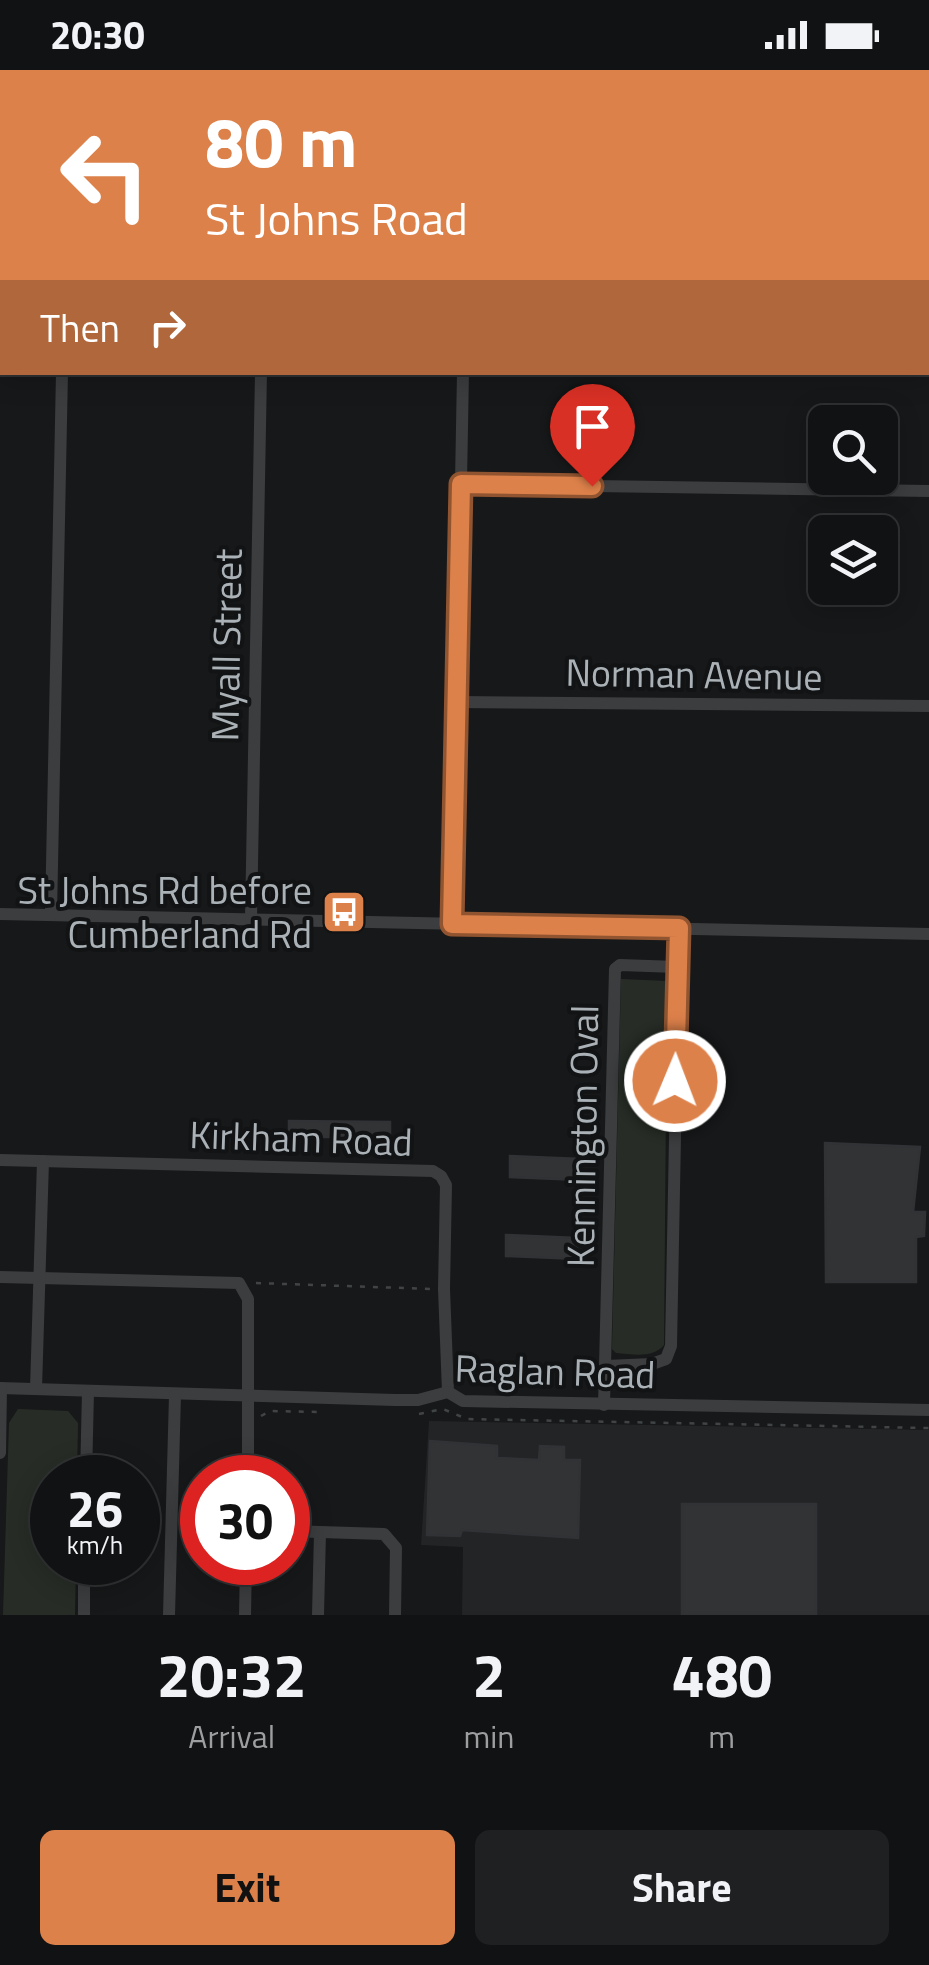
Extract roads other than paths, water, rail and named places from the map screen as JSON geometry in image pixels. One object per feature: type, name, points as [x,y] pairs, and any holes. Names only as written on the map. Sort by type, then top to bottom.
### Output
[{"type":"street","points":[[51,915],[62,375]]},
{"type":"street","name":"Myall Street","points":[[251,919],[260,375]]},
{"type":"street","points":[[452,924],[462,375]]},
{"type":"street","points":[[461,484],[929,490]]},
{"type":"street","name":"Norman Avenue","points":[[458,702],[929,706]]},
{"type":"street","points":[[0,914],[929,934]]},
{"type":"street","points":[[606,1366],[652,1364],[666,1359],[671,1346],[679,928]]},
{"type":"street","name":"Kennington Oval","points":[[604,1405],[615,970],[620,965],[677,967]]},
{"type":"street","name":"Kirkham Road","points":[[0,1160],[433,1171],[442,1176],[446,1185],[444,1289],[448,1392]]},
{"type":"street","points":[[36,1389],[43,1161]]},
{"type":"street","points":[[0,1277],[239,1283],[248,1300],[248,1455]]},
{"type":"street","points":[[0,1453],[1,1388]]},
{"type":"street","name":"Raglan Road","points":[[1,1388],[418,1400],[448,1392],[463,1401],[929,1410]]},
{"type":"street","points":[[87,1455],[88,1391]]},
{"type":"street","points":[[169,1615],[175,1395]]},
{"type":"street","points":[[310,1532],[384,1534],[392,1539],[396,1548],[395,1615]]},
{"type":"street","points":[[318,1615],[320,1532]]},
{"type":"street","points":[[84,1585],[84,1615]]},
{"type":"street","points":[[245,1615],[246,1585]]},
{"type":"place","name":"St Johns Rd before Cumberland Rd","points":[[344,912]]}]
